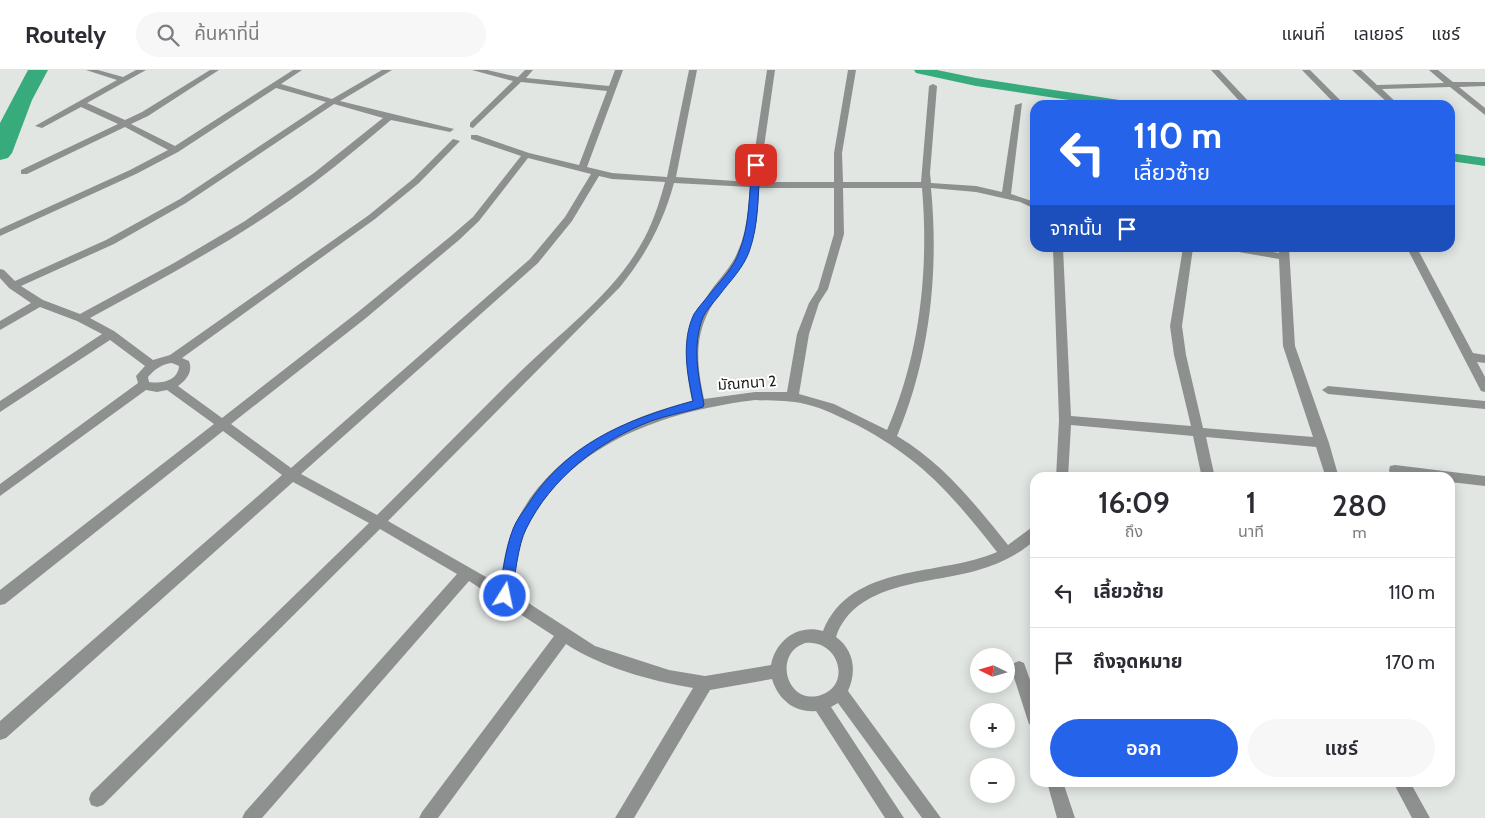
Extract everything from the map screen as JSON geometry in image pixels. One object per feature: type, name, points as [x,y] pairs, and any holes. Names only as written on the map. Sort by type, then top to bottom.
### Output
[{"type":"street","points":[[90,70],[124,80]]},
{"type":"street","points":[[40,126],[142,70]]},
{"type":"street","points":[[24,172],[125,124],[215,70]]},
{"type":"street","points":[[0,233],[175,150],[298,70]]},
{"type":"street","points":[[13,286],[117,238],[184,201],[332,102],[388,70]]},
{"type":"street","points":[[476,70],[522,79],[613,89]]},
{"type":"street","points":[[274,85],[389,118],[450,130],[461,125],[472,125],[522,79],[529,70]]},
{"type":"street","points":[[582,169],[620,70]]},
{"type":"street","points":[[97,799],[377,521],[451,451],[511,387],[590,311],[631,267],[657,223],[670,181],[693,70]]},
{"type":"street","points":[[699,404],[693,377],[691,346],[694,331],[699,315],[736,268],[744,252],[751,222],[756,165],[771,70]]},
{"type":"street","points":[[792,398],[803,334],[814,304],[823,289],[839,234],[838,153],[852,70]]},
{"type":"street","points":[[1215,70],[1243,100]]},
{"type":"street","points":[[1306,70],[1336,100]]},
{"type":"street","points":[[1356,70],[1389,100]]},
{"type":"street","points":[[1433,70],[1485,112]]},
{"type":"street","points":[[1375,87],[1485,84]]},
{"type":"street","points":[[890,437],[902,412],[913,373],[926,309],[930,227],[925,185],[932,86]]},
{"type":"street","points":[[81,104],[175,150]]},
{"type":"street","points":[[1006,196],[1020,105]]},
{"type":"street","points":[[81,318],[174,267],[272,208],[345,155],[389,118]]},
{"type":"street","points":[[472,125],[478,131],[474,137]]},
{"type":"street","points":[[450,130],[448,136],[456,141]]},
{"type":"street","points":[[144,385],[142,376],[152,365],[173,359],[372,217],[416,181],[456,141],[474,137],[526,155],[582,169],[670,181],[755,185],[925,185],[976,189],[1023,200],[1030,204]]},
{"type":"street","points":[[0,599],[455,238],[476,219],[526,155]]},
{"type":"street","points":[[0,732],[290,474],[458,330],[534,261],[564,228],[579,207],[596,172]]},
{"type":"street","points":[[1058,252],[1064,420],[1062,472]]},
{"type":"street","points":[[1187,252],[1176,326],[1180,355],[1208,472]]},
{"type":"street","points":[[1284,252],[1289,346],[1331,472]]},
{"type":"street","points":[[1414,252],[1485,388]]},
{"type":"street","points":[[0,272],[13,286],[38,303],[81,318],[110,334],[152,365]]},
{"type":"street","points":[[0,326],[38,303]]},
{"type":"street","points":[[0,406],[110,334]]},
{"type":"street","points":[[1468,357],[1485,359]]},
{"type":"street","points":[[144,385],[155,388],[169,385],[183,374],[185,364],[173,359]]},
{"type":"street","points":[[0,491],[144,385]]},
{"type":"street","points":[[169,385],[290,474],[467,573],[591,652],[669,677],[706,682],[777,671]]},
{"type":"street","points":[[1328,390],[1485,405]]},
{"type":"street","name":"มัณฑนา 2","points":[[505,596],[519,529],[546,486],[580,456],[608,437],[648,418],[699,404],[737,398],[792,398],[836,411],[890,437],[916,454],[950,484],[1006,553]]},
{"type":"street","points":[[1064,420],[1323,443]]},
{"type":"street","points":[[1395,470],[1411,472]]},
{"type":"street","points":[[1455,477],[1485,481]]},
{"type":"street","points":[[827,641],[838,616],[851,603],[876,589],[994,559],[1019,546],[1030,536]]},
{"type":"street","points":[[251,818],[467,573]]},
{"type":"street","points":[[428,818],[564,634]]},
{"type":"street","points":[[803,637],[816,637],[827,641],[840,650],[846,664],[846,679],[840,693],[831,700],[820,704],[805,703],[791,697],[781,686],[777,671],[781,654],[792,642],[803,637]]},
{"type":"street","points":[[1019,668],[1030,702]]},
{"type":"street","points":[[624,818],[706,682]]},
{"type":"street","points":[[840,693],[932,818]]},
{"type":"street","points":[[820,704],[895,818]]},
{"type":"street","points":[[1057,787],[1066,818]]},
{"type":"street","points":[[1404,787],[1421,818]]},
{"type":"waterway","points":[[0,153],[21,100],[38,70]]},
{"type":"waterway","points":[[920,70],[976,82],[1093,100]]},
{"type":"waterway","points":[[1455,158],[1485,162]]},
{"type":"route","points":[[505,596],[519,529],[546,486],[580,456],[608,437],[648,418],[699,404],[693,377],[691,346],[694,331],[699,315],[736,268],[744,252],[749,237],[756,165]]}]
